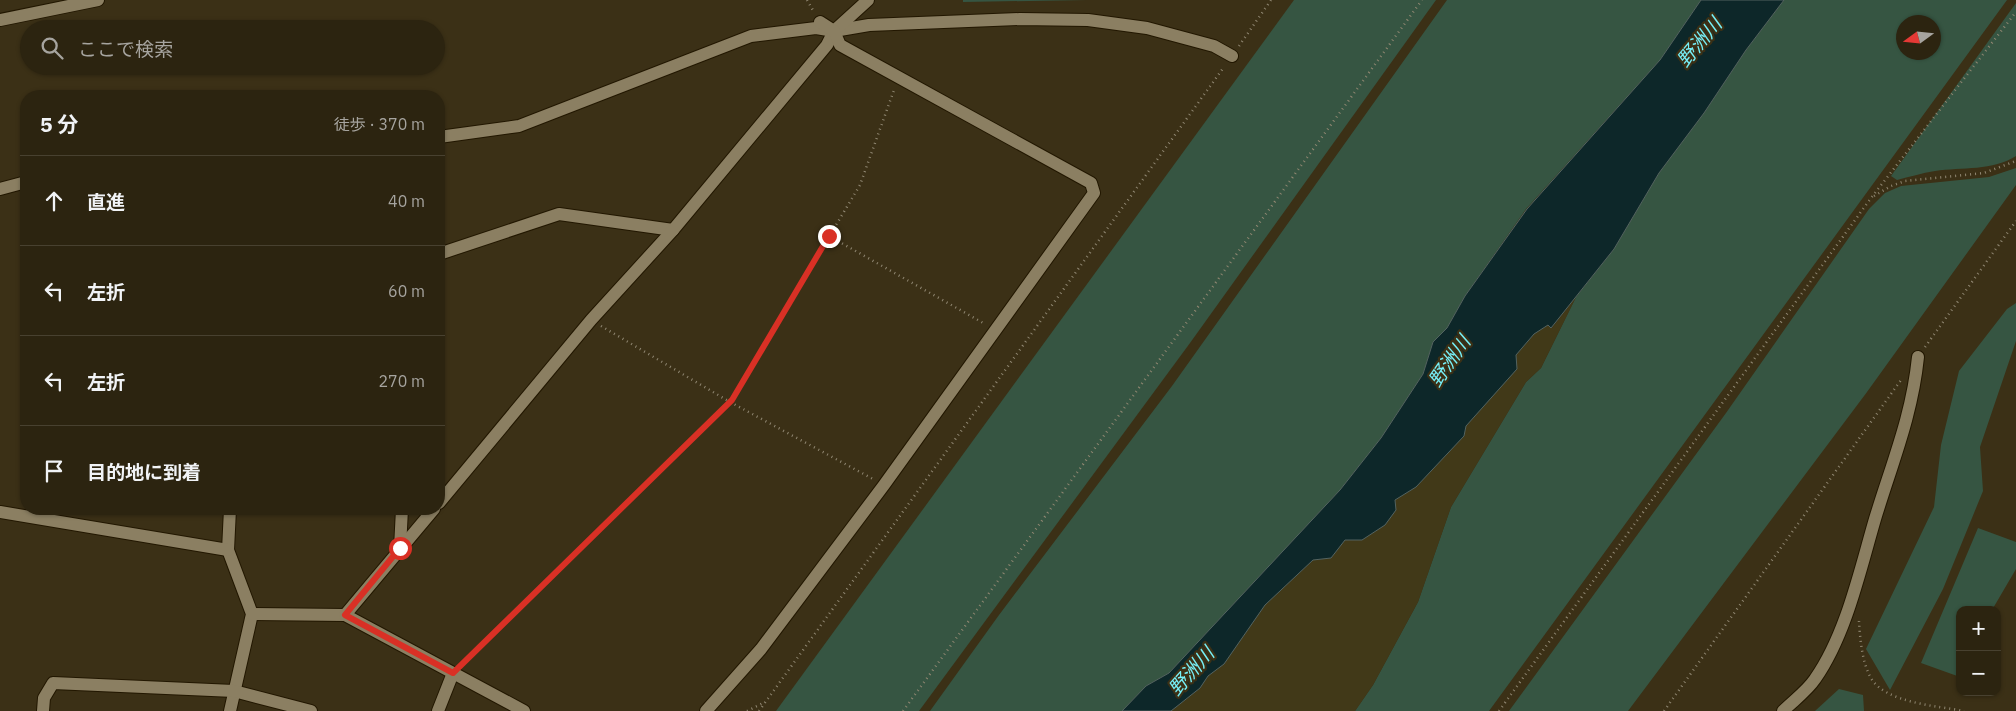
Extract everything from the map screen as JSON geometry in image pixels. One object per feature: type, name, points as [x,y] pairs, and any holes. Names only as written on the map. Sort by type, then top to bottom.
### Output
[{"type":"street","points":[[0,20],[98,0]]},
{"type":"street","points":[[445,495],[591,320],[673,230],[826,45],[834,31],[868,0]]},
{"type":"street","points":[[445,136],[518,126],[751,36],[816,28],[834,31],[869,25],[1020,19],[1088,20],[1147,28],[1214,46],[1232,56]]},
{"type":"street","points":[[706,711],[760,649],[884,485],[1094,193],[1091,183],[840,45],[834,31],[820,22]]},
{"type":"street","points":[[0,189],[20,184]]},
{"type":"street","points":[[445,252],[559,214],[673,230]]},
{"type":"street","points":[[1783,711],[1815,680],[1834,645],[1856,586],[1875,517],[1904,433],[1915,388],[1918,357]]},
{"type":"street","points":[[0,512],[228,550]]},
{"type":"street","points":[[230,515],[228,550],[252,614],[230,711]]},
{"type":"street","points":[[400,548],[402,515]]},
{"type":"street","points":[[345,615],[429,515]]},
{"type":"street","points":[[252,614],[345,615],[524,711]]},
{"type":"street","points":[[438,711],[453,673]]},
{"type":"street","points":[[43,711],[44,698],[53,684],[234,691],[311,711]]},
{"type":"path","points":[[759,711],[1271,0]]},
{"type":"path","points":[[903,711],[1422,0]]},
{"type":"path","points":[[1499,711],[1871,198],[2016,12]]},
{"type":"path","points":[[453,673],[730,402],[860,185],[899,77]]},
{"type":"path","points":[[1871,198],[1890,186],[1905,181],[1984,173],[2016,162]]},
{"type":"path","points":[[1918,357],[2016,221]]},
{"type":"path","points":[[829,236],[996,330]]},
{"type":"path","points":[[591,320],[730,402],[884,485]]},
{"type":"path","points":[[1664,711],[1902,378]]},
{"type":"path","points":[[1858,616],[1861,646],[1871,678],[1886,693],[1901,699],[1964,711]]},
{"type":"path","points":[[747,711],[766,701]]},
{"type":"green space","points":[[963,0],[1087,0],[963,2]]},
{"type":"green space","points":[[1294,0],[1436,0],[1190,343],[919,711],[776,711]]},
{"type":"green space","points":[[1447,0],[1701,0],[1660,60],[1526,209],[1465,296],[1447,328],[1433,342],[1423,374],[1381,438],[1340,490],[1169,673],[1146,686],[1122,711],[930,711],[999,615],[1172,386]]},
{"type":"green space","points":[[1784,0],[2007,0],[1489,711],[1355,711],[1373,685],[1418,602],[1451,507],[1526,382],[1541,368],[1576,297],[1614,249],[1659,173],[1704,113],[1746,50]]},
{"type":"green space","points":[[2016,3],[2016,156],[2007,161],[1977,168],[1935,171],[1897,180],[1891,176]]},
{"type":"green space","points":[[2016,168],[2016,185],[1867,392],[1628,711],[1509,711],[1726,413],[1869,209],[1885,193],[1901,186],[1989,177]]},
{"type":"green space","points":[[2016,303],[2016,341],[1980,447],[1983,491],[1943,589],[1890,690],[1866,649],[1934,507],[1941,445],[1959,371],[2007,309]]},
{"type":"green space","points":[[1978,528],[2016,542],[2016,569],[1994,606],[1956,606],[1956,676],[1921,663]]},
{"type":"green space","points":[[1839,689],[1863,695],[1864,711],[1815,711]]},
{"type":"sand","points":[[1576,297],[1541,368],[1526,382],[1451,507],[1418,602],[1373,685],[1355,711],[1171,711],[1200,688],[1208,676],[1224,664],[1265,605],[1313,560],[1331,558],[1345,540],[1362,540],[1395,500],[1416,487],[1464,436],[1466,426],[1516,369],[1516,355],[1534,334],[1548,325],[1552,328]]},
{"type":"water","name":"野洲川","points":[[1701,0],[1784,0],[1746,50],[1704,113],[1659,173],[1614,249],[1551,328],[1548,325],[1534,334],[1516,355],[1517,369],[1466,426],[1464,436],[1416,487],[1395,500],[1396,510],[1385,525],[1362,540],[1345,540],[1331,558],[1313,560],[1265,605],[1224,664],[1208,676],[1200,688],[1171,711],[1122,711],[1146,686],[1169,673],[1340,490],[1381,438],[1423,374],[1433,342],[1447,328],[1465,296],[1527,209],[1660,60]]},
{"type":"route","points":[[400,548],[345,615],[453,673],[732,400],[829,236]]}]
